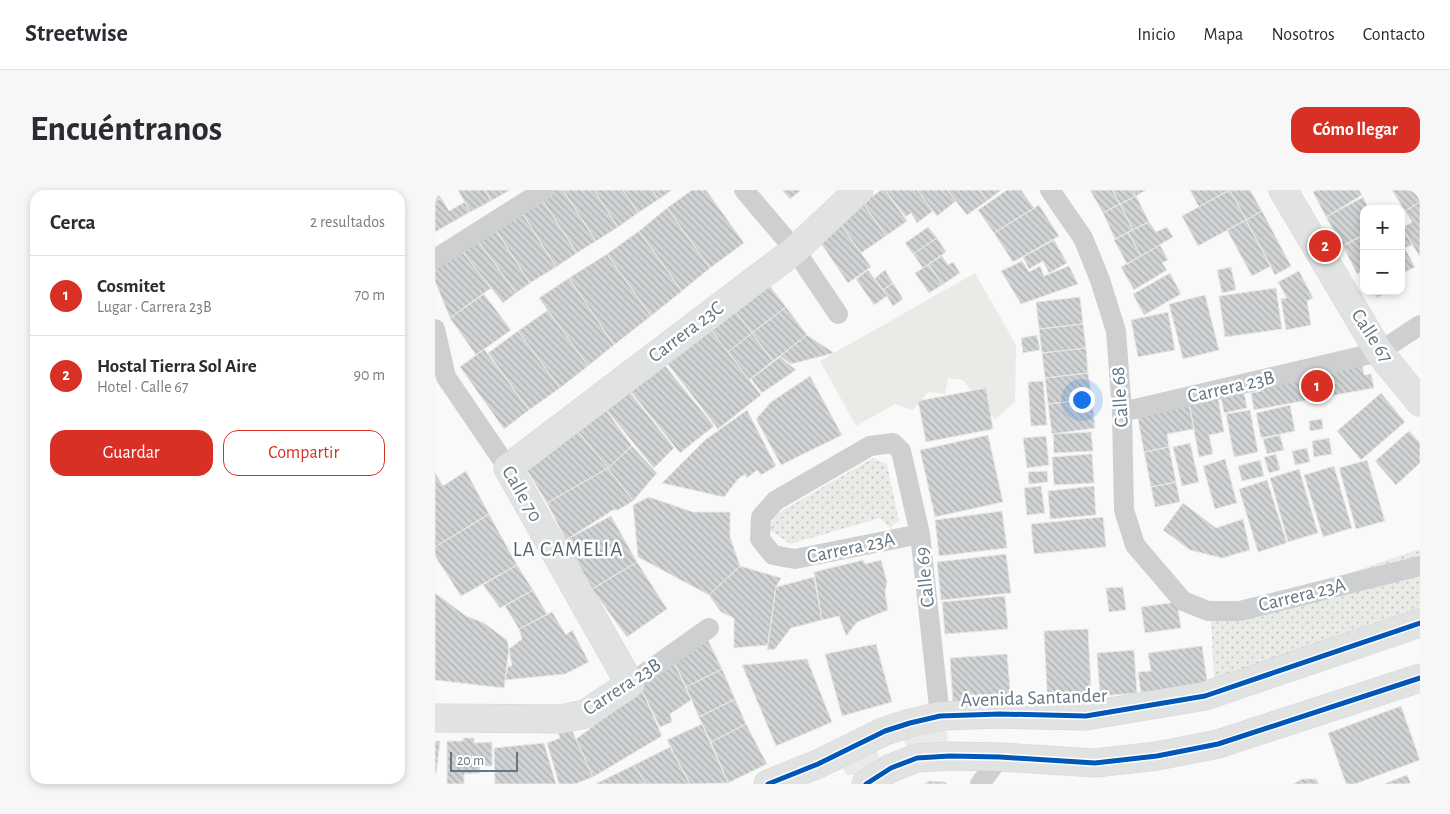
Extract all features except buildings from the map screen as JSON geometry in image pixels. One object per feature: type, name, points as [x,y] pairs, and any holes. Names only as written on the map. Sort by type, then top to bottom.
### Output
[{"type":"main road","name":"Carrera 23C","points":[[507,468],[795,250],[859,190]]},
{"type":"main road","name":"Calle 67","points":[[1283,190],[1379,352],[1420,402]]},
{"type":"main road","name":"Calle 70","points":[[507,468],[629,684]]},
{"type":"main road","name":"Avenida Santander","points":[[768,784],[818,764],[885,731],[940,716],[1000,714],[1086,716],[1205,696],[1420,622]]},
{"type":"main road","points":[[866,784],[891,768],[917,758],[950,756],[1000,757],[1095,763],[1165,755],[1218,744],[1420,678]]},
{"type":"main road","name":"Carrera 23B","points":[[435,718],[561,719],[585,714],[629,684]]},
{"type":"street","points":[[435,259],[543,190]]},
{"type":"street","points":[[744,190],[795,250],[838,314]]},
{"type":"street","name":"Calle 68","points":[[1050,190],[1083,238],[1100,280],[1116,331],[1122,412],[1124,510],[1135,545],[1183,601]]},
{"type":"street","name":"Carrera 23B","points":[[1122,412],[1379,352],[1420,325]]},
{"type":"street","name":"Calle 70","points":[[435,329],[446,377],[507,468]]},
{"type":"street","name":"Calle 69","points":[[760,539],[761,517],[775,500],[870,446],[893,443],[901,451],[920,534],[940,716]]},
{"type":"street","name":"Carrera 23A","points":[[760,539],[773,554],[795,559],[920,534]]},
{"type":"street","name":"Carrera 23A","points":[[1183,601],[1208,610],[1240,610],[1420,566]]},
{"type":"street","name":"Carrera 23B","points":[[629,684],[709,628]]},
{"type":"street","points":[[980,784],[1000,757]]},
{"type":"shaded area","points":[[975,273],[1016,345],[1015,402],[995,419],[963,380],[948,378],[945,394],[928,392],[913,410],[895,404],[856,426],[820,361]]},
{"type":"shaded area","points":[[873,458],[887,464],[899,520],[890,528],[880,518],[790,544],[769,529],[773,516]]},
{"type":"shaded area","points":[[1420,549],[1420,612],[1214,678],[1211,620]]},
{"type":"shaded area","points":[[941,728],[947,731],[948,739],[944,744],[906,748],[904,739],[909,734]]},
{"type":"shaded area","points":[[870,750],[877,752],[880,759],[877,763],[861,773],[847,775],[842,767]]},
{"type":"cycle path","points":[[768,784],[818,764],[885,731],[910,723],[940,716],[1000,714],[1086,716],[1205,696],[1420,623]]},
{"type":"cycle path","points":[[866,784],[891,768],[917,758],[950,756],[1000,757],[1095,763],[1157,756],[1218,744],[1420,678]]},
{"type":"place","name":"Hostal Tierra Sol Aire","points":[[1325,246]]},
{"type":"place","name":"Cosmitet","points":[[1317,386]]},
{"type":"district","name":"LA CAMELIA","points":[[568,549]]}]
